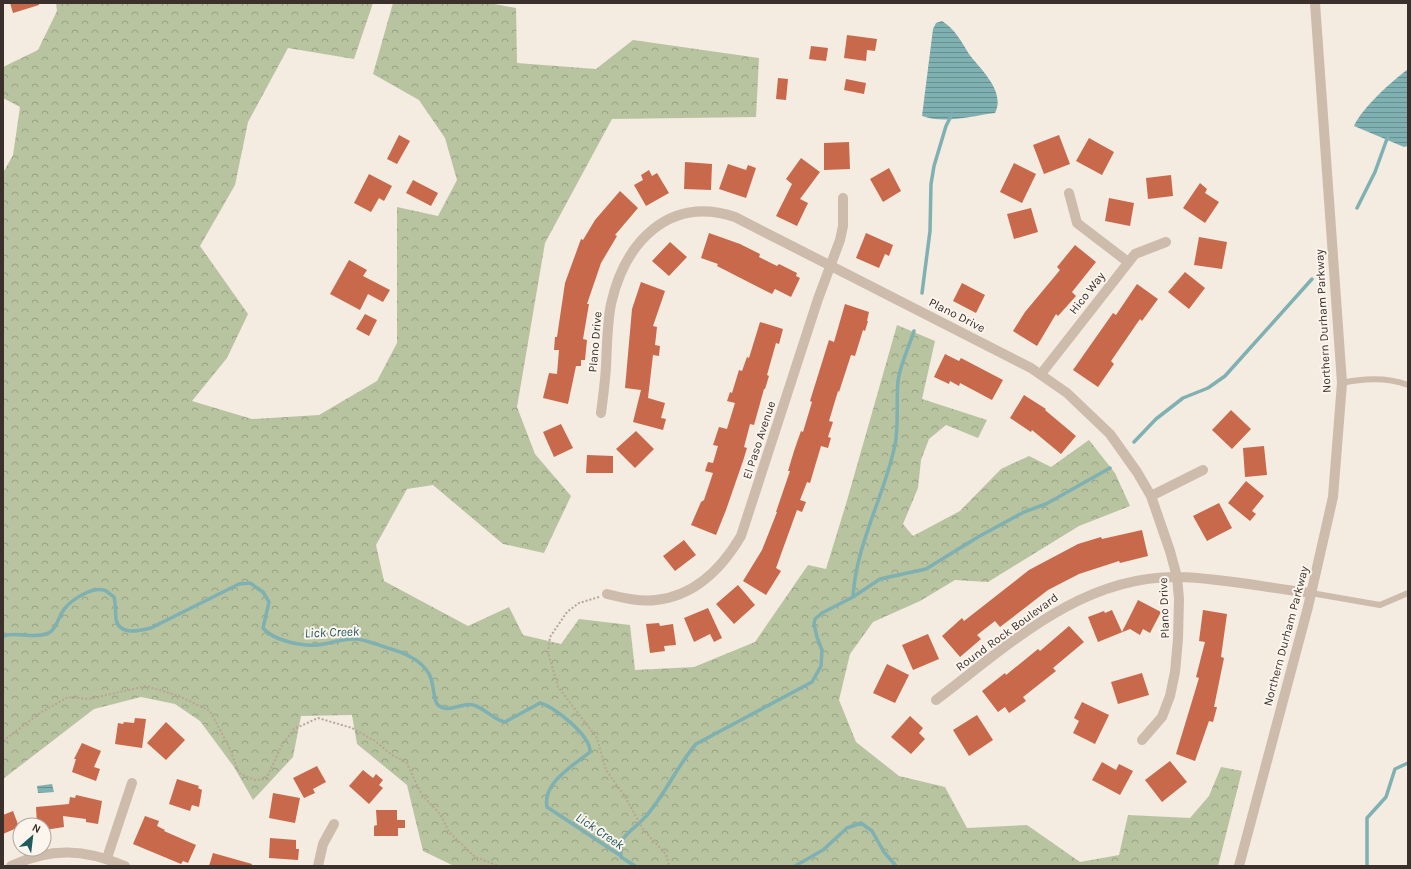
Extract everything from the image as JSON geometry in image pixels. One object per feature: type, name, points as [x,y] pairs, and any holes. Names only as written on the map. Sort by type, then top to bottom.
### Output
[{"type":"street","name":"Northern Durham Parkway","points":[[1239,866],[1311,593],[1334,497],[1342,383],[1315,3]]},
{"type":"street","points":[[1069,193],[1077,223],[1128,262]]},
{"type":"street","name":"El Paso Avenue","points":[[607,594],[632,600],[656,600],[674,595],[693,587],[708,578],[731,553],[741,536],[749,516],[790,384],[840,240],[843,226],[843,198]]},
{"type":"street","name":"Plano Drive","points":[[601,413],[608,325],[617,284],[643,237],[653,228],[688,212],[706,211],[735,218],[1032,368],[1067,393],[1110,434],[1137,472],[1151,496],[1170,550],[1177,576],[1178,639],[1170,696],[1162,717],[1142,740]]},
{"type":"street","name":"Hico Way","points":[[1041,374],[1134,254],[1166,242]]},
{"type":"street","points":[[1151,496],[1203,470]]},
{"type":"street","name":"Round Rock Boulevard","points":[[936,700],[1040,623],[1074,601],[1098,590],[1122,583],[1149,578],[1177,576],[1311,593]]},
{"type":"street","points":[[107,858],[132,783]]},
{"type":"street","points":[[318,866],[323,844],[334,824]]},
{"type":"street","points":[[11,866],[40,855],[60,852],[74,852],[107,858],[125,866]]},
{"type":"lane","points":[[1342,383],[1364,378],[1394,380],[1408,385]]},
{"type":"lane","points":[[1311,593],[1380,605],[1408,593]]},
{"type":"path","points":[[607,594],[579,604],[567,612],[550,637],[548,652],[558,687],[597,738],[606,770],[624,795],[644,831],[666,854],[669,866]]},
{"type":"path","points":[[3,742],[40,713],[68,697],[89,699],[146,686],[179,696],[210,711],[229,747],[239,773],[255,780],[266,779],[282,745],[294,729],[318,718],[352,728],[375,741],[392,755],[406,762],[422,795],[440,814],[450,832],[475,857],[499,866]]},
{"type":"green space","points":[[56,3],[373,3],[354,59],[288,48],[248,122],[235,185],[200,246],[248,314],[227,358],[192,401],[252,419],[319,415],[377,381],[397,343],[397,207],[438,216],[457,180],[445,138],[419,100],[373,74],[393,3],[489,3],[516,8],[517,63],[596,69],[633,40],[759,58],[756,117],[612,119],[545,243],[517,407],[535,454],[571,496],[544,553],[503,544],[433,485],[407,489],[376,545],[384,581],[468,626],[509,607],[523,635],[561,644],[579,619],[630,625],[635,670],[694,667],[755,642],[808,565],[826,569],[897,325],[935,341],[922,399],[987,420],[978,438],[946,425],[929,439],[921,460],[918,488],[903,524],[913,536],[960,511],[1001,469],[1029,456],[1051,467],[1089,440],[1115,473],[1130,506],[1079,526],[988,582],[955,580],[920,601],[873,622],[850,654],[839,700],[856,742],[899,776],[945,787],[967,828],[1027,825],[1080,862],[1119,855],[1128,815],[1190,818],[1209,796],[1221,767],[1242,771],[1218,866],[454,866],[423,851],[407,785],[357,744],[352,715],[301,716],[293,757],[253,800],[234,767],[200,721],[175,704],[141,697],[94,709],[3,779],[3,173],[13,155],[20,107],[3,98],[3,67],[38,50],[57,11]]},
{"type":"water","points":[[942,21],[954,32],[969,54],[985,73],[995,89],[997,105],[995,113],[949,119],[922,116],[933,29],[936,23]]},
{"type":"water","points":[[1408,69],[1408,146],[1404,147],[1354,126],[1370,103]]},
{"type":"water","points":[[52,784],[54,792],[38,793],[37,786]]},
{"type":"building","points":[[10,3],[39,3],[39,5],[13,13]]},
{"type":"building","points":[[847,35],[877,39],[875,51],[867,50],[866,61],[844,58]]},
{"type":"building","points":[[811,46],[828,48],[826,61],[809,59]]},
{"type":"building","points":[[778,78],[788,79],[786,100],[776,99]]},
{"type":"building","points":[[846,79],[866,83],[864,94],[844,90]]},
{"type":"building","points":[[399,135],[410,141],[397,164],[387,159]]},
{"type":"building","points":[[1059,135],[1070,164],[1044,174],[1033,145]]},
{"type":"building","points":[[1089,138],[1114,152],[1102,175],[1076,161]]},
{"type":"building","points":[[849,142],[850,169],[824,170],[824,143]]},
{"type":"building","points":[[801,158],[820,172],[800,199],[808,203],[797,226],[776,216],[792,184],[786,179]]},
{"type":"building","points":[[685,162],[712,164],[711,190],[684,189]]},
{"type":"building","points":[[1014,163],[1036,174],[1022,203],[1000,192]]},
{"type":"building","points":[[728,164],[746,170],[748,165],[756,168],[746,198],[719,189]]},
{"type":"building","points":[[889,168],[901,191],[883,202],[870,179]]},
{"type":"building","points":[[649,170],[652,176],[657,173],[669,193],[646,206],[634,185],[643,180],[641,175]]},
{"type":"building","points":[[369,174],[392,186],[384,201],[379,198],[371,212],[354,203]]},
{"type":"building","points":[[1171,175],[1173,196],[1148,199],[1146,178]]},
{"type":"building","points":[[413,180],[438,193],[431,206],[406,193]]},
{"type":"building","points":[[1200,183],[1207,189],[1205,193],[1219,202],[1205,223],[1183,208]]},
{"type":"building","points":[[620,191],[638,208],[615,235],[617,236],[601,263],[587,304],[589,304],[583,339],[587,340],[585,360],[581,360],[581,366],[576,366],[568,404],[543,398],[549,373],[557,374],[559,350],[554,350],[555,337],[557,337],[565,283],[581,239],[583,240],[595,220]]},
{"type":"building","points":[[1109,198],[1134,203],[1130,226],[1105,221]]},
{"type":"building","points":[[1031,208],[1038,232],[1014,239],[1007,214]]},
{"type":"building","points":[[709,233],[740,244],[760,254],[759,257],[777,266],[779,264],[797,273],[796,276],[800,278],[791,297],[775,289],[772,294],[717,266],[718,264],[701,258]]},
{"type":"building","points":[[866,233],[893,245],[889,256],[885,254],[879,268],[856,258]]},
{"type":"building","points":[[1199,237],[1227,242],[1222,269],[1194,265]]},
{"type":"building","points":[[670,242],[687,257],[669,276],[652,261]]},
{"type":"building","points":[[1075,245],[1096,262],[1072,292],[1076,296],[1058,316],[1056,314],[1037,346],[1013,331],[1025,312],[1060,270],[1057,267]]},
{"type":"building","points":[[349,260],[367,270],[363,276],[390,290],[383,302],[368,294],[360,310],[330,294]]},
{"type":"building","points":[[1185,272],[1205,288],[1189,309],[1168,292]]},
{"type":"building","points":[[641,282],[665,291],[653,326],[657,327],[655,345],[660,346],[659,356],[653,355],[648,398],[665,403],[661,418],[666,419],[663,430],[633,422],[641,390],[625,388],[632,309]]},
{"type":"building","points":[[962,283],[985,295],[976,313],[953,301]]},
{"type":"building","points":[[1137,284],[1158,299],[1142,321],[1140,319],[1111,361],[1114,364],[1098,387],[1073,370],[1113,313],[1116,315]]},
{"type":"building","points":[[845,304],[869,312],[868,321],[865,331],[863,330],[855,356],[851,355],[839,392],[838,391],[829,421],[833,422],[828,437],[831,438],[828,448],[821,446],[810,483],[807,482],[800,500],[806,502],[802,512],[797,510],[776,568],[781,571],[766,595],[743,581],[762,550],[777,512],[790,471],[788,471],[794,451],[801,431],[803,432],[812,402],[810,401],[829,340],[834,342]]},
{"type":"building","points":[[365,314],[377,320],[369,336],[356,329]]},
{"type":"building","points":[[760,322],[783,329],[779,344],[776,343],[767,375],[769,376],[754,425],[750,424],[744,447],[747,448],[743,461],[716,535],[691,525],[701,502],[704,500],[713,473],[705,471],[708,462],[713,463],[718,446],[713,445],[719,427],[727,429],[735,403],[727,401],[730,392],[732,393],[739,370],[742,371],[747,357],[749,358]]},
{"type":"building","points":[[945,354],[959,361],[961,358],[1003,380],[992,400],[960,383],[959,386],[950,381],[949,384],[934,377]]},
{"type":"building","points":[[1024,395],[1046,409],[1045,410],[1076,436],[1061,454],[1032,430],[1031,432],[1010,418]]},
{"type":"building","points":[[1231,410],[1251,429],[1232,449],[1212,430]]},
{"type":"building","points":[[561,424],[573,448],[554,457],[543,432]]},
{"type":"building","points":[[636,431],[654,449],[635,468],[616,449]]},
{"type":"building","points":[[1264,446],[1267,475],[1245,477],[1243,448]]},
{"type":"building","points":[[587,455],[613,456],[613,473],[586,473]]},
{"type":"building","points":[[1246,481],[1264,496],[1252,511],[1256,514],[1250,521],[1228,503]]},
{"type":"building","points":[[1219,503],[1232,528],[1207,541],[1193,516]]},
{"type":"building","points":[[1142,530],[1148,556],[1120,563],[1119,561],[1079,574],[1048,590],[1000,627],[995,621],[977,635],[981,639],[960,657],[942,636],[962,618],[964,621],[1029,570],[1078,544],[1101,537],[1102,539]]},
{"type":"building","points":[[684,540],[696,555],[675,571],[663,556]]},
{"type":"building","points":[[738,585],[755,605],[734,624],[716,604]]},
{"type":"building","points":[[1138,600],[1161,612],[1150,633],[1143,629],[1140,635],[1130,629],[1098,642],[1088,617],[1104,611],[1105,613],[1112,610],[1122,632]]},
{"type":"building","points":[[708,608],[722,638],[714,642],[710,634],[694,642],[684,618]]},
{"type":"building","points":[[1203,610],[1227,614],[1221,657],[1224,658],[1214,707],[1217,707],[1213,722],[1209,721],[1195,761],[1176,754],[1199,678],[1196,677],[1205,642],[1199,641]]},
{"type":"building","points":[[659,623],[660,626],[673,624],[676,645],[664,646],[665,651],[650,653],[646,624]]},
{"type":"building","points":[[1069,626],[1084,642],[1053,668],[1056,671],[1023,697],[1026,701],[1009,713],[1005,707],[998,712],[982,691],[1005,673],[1006,675],[1038,649],[1040,651]]},
{"type":"building","points":[[928,634],[939,659],[913,670],[902,645]]},
{"type":"building","points":[[887,664],[909,675],[895,703],[873,693]]},
{"type":"building","points":[[1142,673],[1149,695],[1118,704],[1111,682]]},
{"type":"building","points":[[1082,702],[1109,715],[1095,744],[1073,733],[1079,721],[1074,718]]},
{"type":"building","points":[[977,715],[993,740],[969,756],[953,730]]},
{"type":"building","points":[[910,716],[923,728],[919,733],[925,739],[911,754],[891,737]]},
{"type":"building","points":[[135,718],[146,719],[142,748],[115,744],[118,723],[134,723]]},
{"type":"building","points":[[166,722],[185,740],[166,760],[147,743]]},
{"type":"building","points":[[82,743],[101,751],[94,767],[100,769],[96,781],[72,772],[76,759],[74,759]]},
{"type":"building","points":[[1170,761],[1187,782],[1162,802],[1145,780]]},
{"type":"building","points":[[1102,762],[1116,770],[1119,764],[1133,771],[1120,795],[1092,780]]},
{"type":"building","points":[[317,766],[326,782],[313,789],[315,793],[304,798],[293,778]]},
{"type":"building","points":[[363,770],[373,778],[376,774],[383,780],[379,785],[383,788],[369,804],[349,786]]},
{"type":"building","points":[[177,779],[199,786],[198,788],[202,790],[199,807],[192,805],[190,811],[169,804]]},
{"type":"building","points":[[273,793],[300,798],[295,823],[269,818]]},
{"type":"building","points":[[76,795],[102,801],[98,824],[86,822],[86,819],[63,816],[64,827],[52,829],[52,817],[37,817],[36,807],[69,804],[70,797],[75,798]]},
{"type":"building","points":[[376,810],[397,810],[397,820],[405,820],[405,828],[398,828],[398,836],[374,836],[374,826],[377,825]]},
{"type":"building","points":[[13,811],[15,817],[12,817],[12,830],[3,834],[3,815]]},
{"type":"building","points":[[145,816],[159,821],[157,826],[165,830],[164,831],[196,845],[188,863],[183,861],[181,864],[133,844]]},
{"type":"building","points":[[270,838],[296,840],[296,849],[299,849],[298,860],[269,858]]},
{"type":"building","points":[[213,853],[252,864],[251,866],[209,866]]},
{"type":"waterway","points":[[922,293],[930,231],[931,184],[934,166],[946,126],[952,114]]},
{"type":"waterway","points":[[1357,208],[1375,172],[1388,136]]},
{"type":"waterway","points":[[1134,442],[1156,419],[1183,398],[1208,388],[1225,376],[1312,279]]},
{"type":"waterway","points":[[853,597],[859,558],[895,445],[897,429],[898,381],[914,331]]},
{"type":"waterway","points":[[635,866],[621,857],[620,848],[622,841],[625,836],[654,807],[683,761],[696,744],[812,682],[821,666],[822,650],[814,624],[815,619],[822,613],[853,597],[880,579],[926,569],[978,537],[1024,512],[1046,504],[1110,468]]},
{"type":"waterway","name":"Lick Creek","points":[[3,636],[14,634],[35,636],[50,632],[53,630],[63,611],[68,605],[83,594],[94,590],[104,590],[114,597],[116,619],[118,624],[125,630],[135,631],[151,628],[239,584],[250,583],[263,592],[269,602],[263,628],[268,633],[288,642],[311,645],[346,639],[356,639],[406,654],[424,667],[431,679],[436,701],[438,705],[442,707],[451,708],[464,705],[473,705],[505,722],[540,703],[554,710],[571,723],[585,738],[589,745],[590,752],[554,782],[549,790],[547,807],[621,856]]},
{"type":"waterway","points":[[1367,866],[1367,818],[1386,797],[1395,769],[1408,763]]},
{"type":"waterway","name":"Lick Creek","points":[[795,866],[823,850],[847,828],[861,823],[872,831],[884,852],[896,866]]}]
